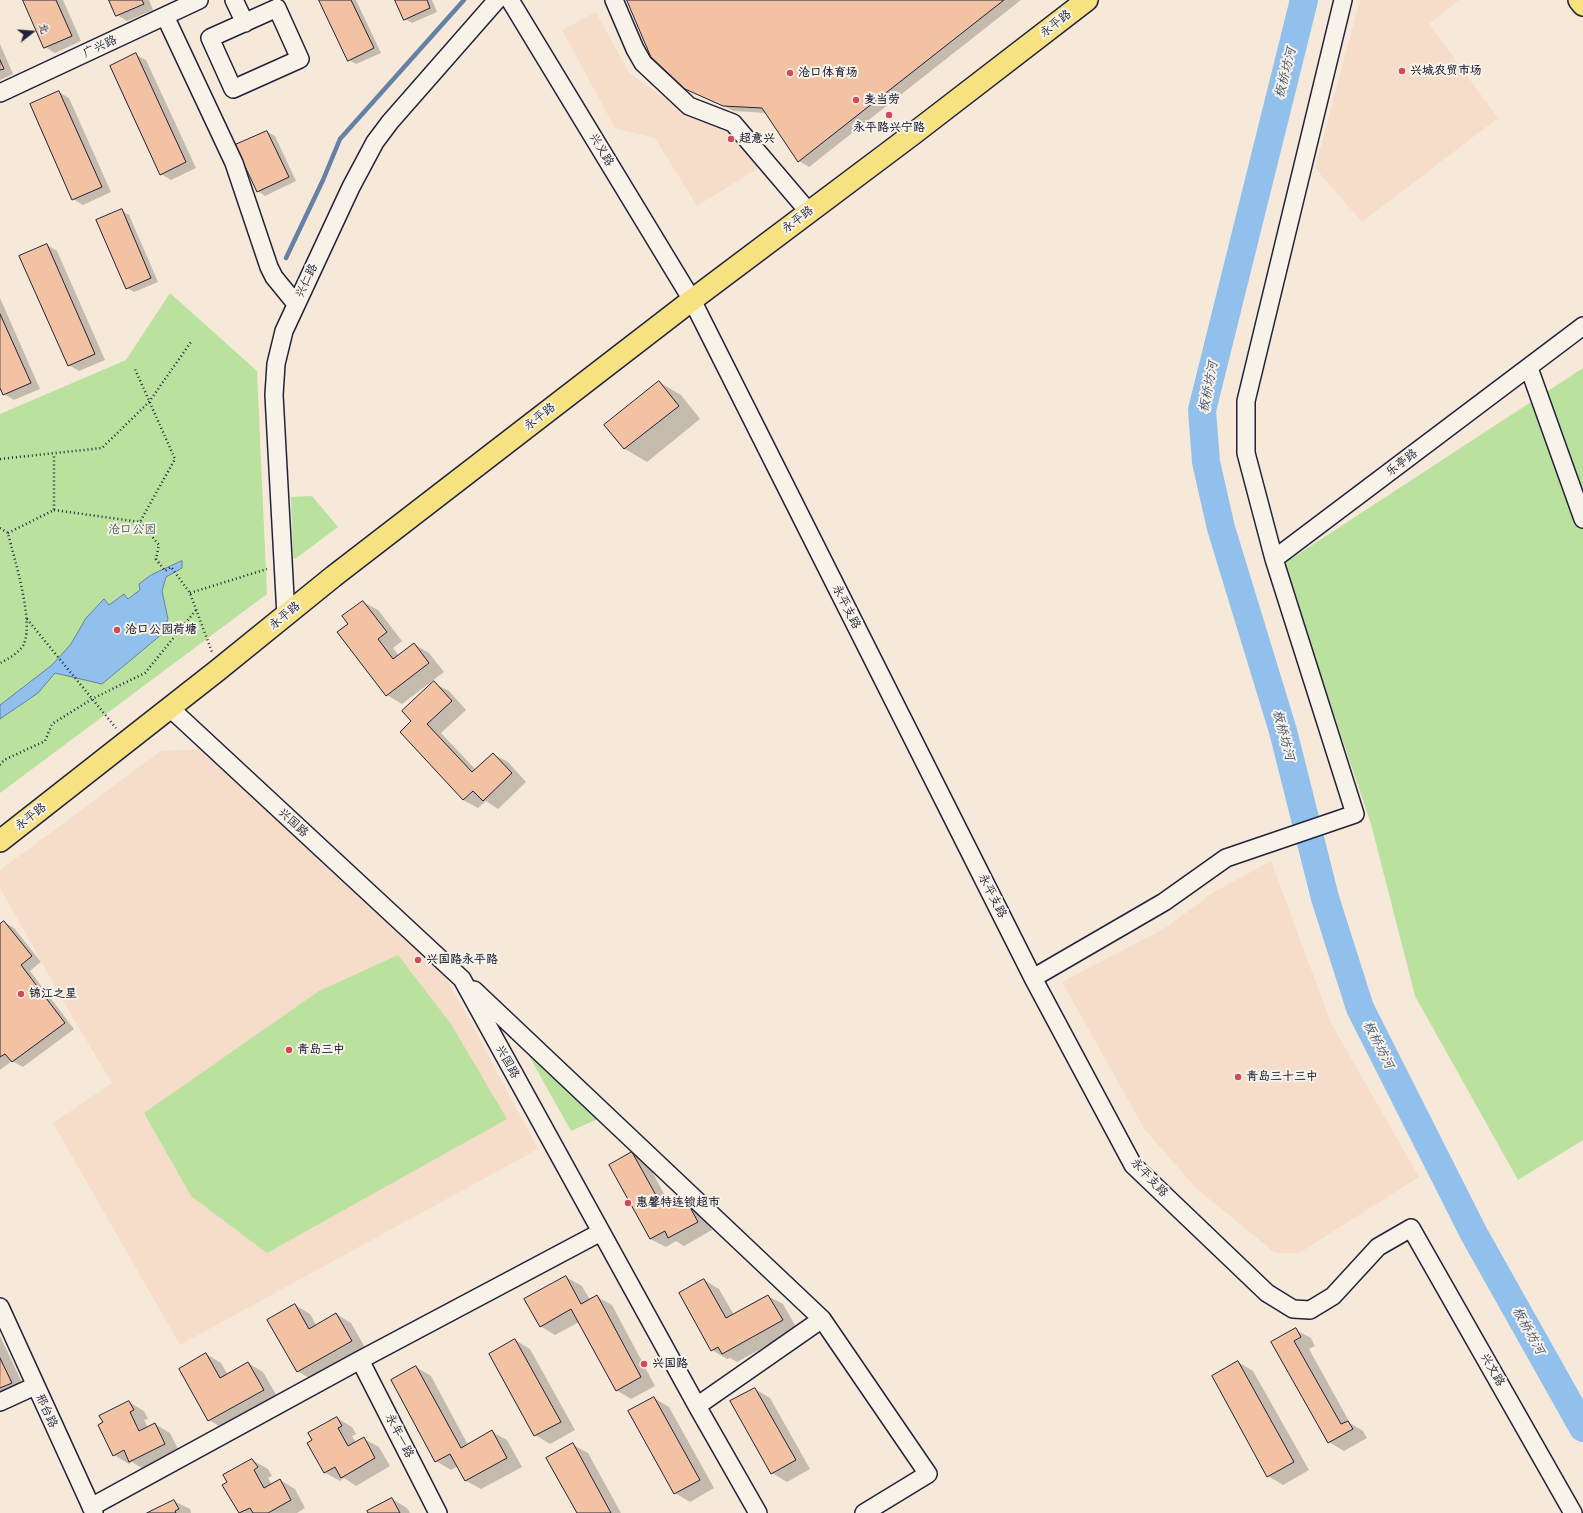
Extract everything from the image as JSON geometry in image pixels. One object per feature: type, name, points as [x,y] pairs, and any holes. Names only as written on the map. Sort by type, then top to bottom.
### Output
[{"type":"main road","name":"永平路","points":[[0,841],[286,616],[340,571],[808,211],[919,130],[1087,0]]},
{"type":"main road","points":[[1579,0],[1583,5]]},
{"type":"street","name":"广兴路","points":[[0,93],[199,0]]},
{"type":"street","points":[[234,0],[245,23]]},
{"type":"street","name":"兴仁路","points":[[286,616],[274,395],[276,364],[284,330],[351,187],[375,142],[390,122],[497,0]]},
{"type":"street","points":[[614,0],[635,49],[643,63],[689,106],[733,123],[808,211]]},
{"type":"street","points":[[1033,978],[1164,902],[1226,858],[1275,840],[1355,814],[1274,559],[1246,453],[1246,401],[1343,0]]},
{"type":"street","name":"兴义路","points":[[516,3],[692,300]]},
{"type":"street","points":[[278,8],[300,59],[233,89],[210,38],[245,23],[278,8]]},
{"type":"street","points":[[165,16],[234,163],[274,277],[296,304]]},
{"type":"street","name":"永平支路","points":[[692,300],[1033,978],[1133,1165],[1267,1293],[1293,1309],[1310,1310],[1333,1296],[1378,1247],[1411,1228]]},
{"type":"street","name":"乐亭路","points":[[1274,559],[1530,368],[1583,326]]},
{"type":"street","points":[[1530,368],[1583,519]]},
{"type":"street","name":"兴国路","points":[[170,708],[462,979],[697,1406],[758,1513]]},
{"type":"street","points":[[462,979],[822,1319],[928,1474],[864,1513]]},
{"type":"street","name":"兴文路","points":[[1411,1228],[1573,1513]]},
{"type":"street","points":[[93,1510],[360,1360],[601,1232]]},
{"type":"street","name":"邢台路","points":[[0,1307],[93,1510]]},
{"type":"street","points":[[697,1406],[822,1319]]},
{"type":"street","name":"永年一路","points":[[360,1360],[438,1513]]},
{"type":"street","points":[[0,1402],[35,1386]]},
{"type":"path","points":[[0,459],[102,448],[150,402],[191,342]]},
{"type":"path","points":[[134,367],[175,460],[140,522]]},
{"type":"path","points":[[54,454],[54,510]]},
{"type":"path","points":[[8,533],[54,510],[140,522],[159,545],[156,559],[165,571],[171,567],[190,593],[218,670]]},
{"type":"path","points":[[0,528],[8,533],[27,619],[24,645],[8,660],[0,663]]},
{"type":"path","points":[[190,593],[283,564]]},
{"type":"path","points":[[0,765],[4,760],[45,741],[52,724],[92,698],[145,673],[196,610]]},
{"type":"path","points":[[27,619],[127,741]]},
{"type":"shaded area","name":"兴城农贸市场","points":[[1360,0],[1459,0],[1429,24],[1498,118],[1362,222],[1315,168]]},
{"type":"shaded area","points":[[596,12],[629,73],[675,105],[730,117],[760,167],[697,206],[655,138],[615,128],[562,30]]},
{"type":"shaded area","name":"青岛三中","points":[[206,749],[443,972],[538,1149],[180,1345],[53,1123],[112,1083],[73,1018],[0,888],[0,870],[161,751]]},
{"type":"shaded area","name":"青岛三十三中","points":[[1271,861],[1331,1023],[1419,1177],[1299,1253],[1275,1253],[1196,1188],[1145,1130],[1062,982],[1165,928],[1214,892]]},
{"type":"green space","name":"沧口公园","points":[[170,293],[257,371],[267,594],[0,793],[0,414],[126,360]]},
{"type":"green space","points":[[1583,368],[1583,1140],[1518,1180],[1415,996],[1371,824],[1283,564]]},
{"type":"green space","points":[[312,496],[338,527],[295,559],[293,558],[291,497]]},
{"type":"green space","points":[[398,955],[451,1024],[507,1119],[267,1253],[191,1196],[144,1113],[319,991]]},
{"type":"green space","points":[[528,1054],[600,1118],[571,1131]]},
{"type":"water","points":[[182,561],[182,568],[166,577],[162,591],[168,619],[162,634],[102,684],[55,673],[38,693],[0,719],[0,705],[52,665],[71,644],[86,618],[104,599],[109,605],[124,594],[128,599],[140,590],[139,584],[151,575]]},
{"type":"building","points":[[23,0],[56,0],[72,36],[44,48]]},
{"type":"building","points":[[109,0],[142,0],[144,4],[116,16]]},
{"type":"building","points":[[319,0],[351,0],[374,48],[348,61]]},
{"type":"building","points":[[395,0],[427,0],[430,8],[404,20]]},
{"type":"building","name":"沧口体育场","points":[[627,0],[1004,0],[798,162],[762,108],[723,106],[685,89],[651,57]]},
{"type":"building","points":[[136,53],[186,162],[160,175],[110,66]]},
{"type":"building","points":[[0,60],[4,69],[0,70]]},
{"type":"building","points":[[59,91],[102,187],[72,200],[30,104]]},
{"type":"building","points":[[267,131],[289,177],[257,192],[235,145]]},
{"type":"building","points":[[122,209],[151,278],[126,289],[96,220]]},
{"type":"building","points":[[47,244],[95,354],[68,366],[19,256]]},
{"type":"building","points":[[0,314],[31,383],[3,395],[0,388]]},
{"type":"building","points":[[659,381],[679,406],[624,449],[604,425]]},
{"type":"building","points":[[363,601],[387,632],[378,639],[393,659],[414,643],[429,663],[386,696],[337,632],[348,624],[342,616]]},
{"type":"building","points":[[434,681],[452,701],[427,724],[472,772],[493,753],[512,773],[483,801],[473,791],[463,800],[400,732],[411,721],[402,711]]},
{"type":"building","name":"锦江之星","points":[[4,921],[32,956],[21,965],[65,1023],[12,1062],[5,1054],[0,1057],[0,924]]},
{"type":"building","points":[[632,1152],[663,1208],[684,1196],[698,1222],[668,1238],[665,1231],[650,1239],[609,1165]]},
{"type":"building","points":[[566,1276],[581,1304],[597,1295],[641,1377],[616,1391],[571,1309],[540,1327],[524,1299]]},
{"type":"building","points":[[704,1279],[726,1318],[768,1295],[783,1320],[722,1354],[718,1347],[711,1351],[679,1293]]},
{"type":"building","points":[[295,1304],[309,1329],[336,1313],[352,1341],[297,1372],[267,1320]]},
{"type":"building","points":[[1296,1328],[1301,1337],[1294,1341],[1341,1424],[1348,1421],[1353,1429],[1328,1443],[1271,1342]]},
{"type":"building","points":[[515,1339],[561,1422],[534,1436],[489,1354]]},
{"type":"building","points":[[206,1353],[220,1378],[248,1362],[264,1390],[208,1421],[179,1369]]},
{"type":"building","points":[[0,1358],[12,1383],[0,1388]]},
{"type":"building","points":[[1238,1361],[1294,1462],[1267,1477],[1212,1376]]},
{"type":"building","points":[[416,1366],[461,1448],[492,1430],[507,1458],[465,1481],[450,1454],[435,1462],[391,1380]]},
{"type":"building","points":[[755,1388],[796,1460],[771,1474],[730,1401]]},
{"type":"building","points":[[654,1397],[700,1480],[674,1494],[628,1411]]},
{"type":"building","points":[[129,1401],[134,1410],[130,1412],[139,1431],[155,1423],[165,1444],[129,1462],[124,1450],[113,1456],[98,1425],[103,1422],[99,1416]]},
{"type":"building","points":[[337,1417],[342,1426],[338,1428],[348,1446],[364,1437],[375,1458],[341,1478],[335,1467],[324,1473],[307,1443],[312,1440],[308,1433]]},
{"type":"building","points":[[573,1443],[611,1513],[577,1513],[546,1458]]},
{"type":"building","points":[[252,1459],[258,1467],[254,1470],[264,1488],[280,1479],[291,1500],[268,1513],[253,1513],[250,1508],[239,1513],[222,1485],[227,1482],[223,1475]]},
{"type":"building","points":[[392,1498],[400,1513],[368,1513],[367,1511]]},
{"type":"building","points":[[174,1500],[179,1509],[175,1511],[176,1513],[147,1513]]},
{"type":"waterway","points":[[286,258],[323,180],[340,139],[464,0]]},
{"type":"waterway","name":"板桥坊河","points":[[1304,0],[1202,410],[1206,462],[1221,528],[1283,731],[1325,898],[1360,1008],[1474,1234],[1583,1428]]},
{"type":"place","name":"兴城农贸市场","points":[[1402,71]]},
{"type":"place","name":"沧口体育场","points":[[790,73]]},
{"type":"place","name":"麦当劳","points":[[856,100]]},
{"type":"place","name":"永平路兴宁路","points":[[889,115]]},
{"type":"place","name":"超意兴","points":[[731,139]]},
{"type":"place","name":"沧口公园荷塘","points":[[117,630]]},
{"type":"place","name":"兴国路永平路","points":[[418,960]]},
{"type":"place","name":"锦江之星","points":[[21,994]]},
{"type":"place","name":"青岛三中","points":[[289,1050]]},
{"type":"place","name":"青岛三十三中","points":[[1238,1077]]},
{"type":"place","name":"惠馨特连锁超市","points":[[628,1203]]},
{"type":"place","name":"兴国路","points":[[644,1364]]}]
